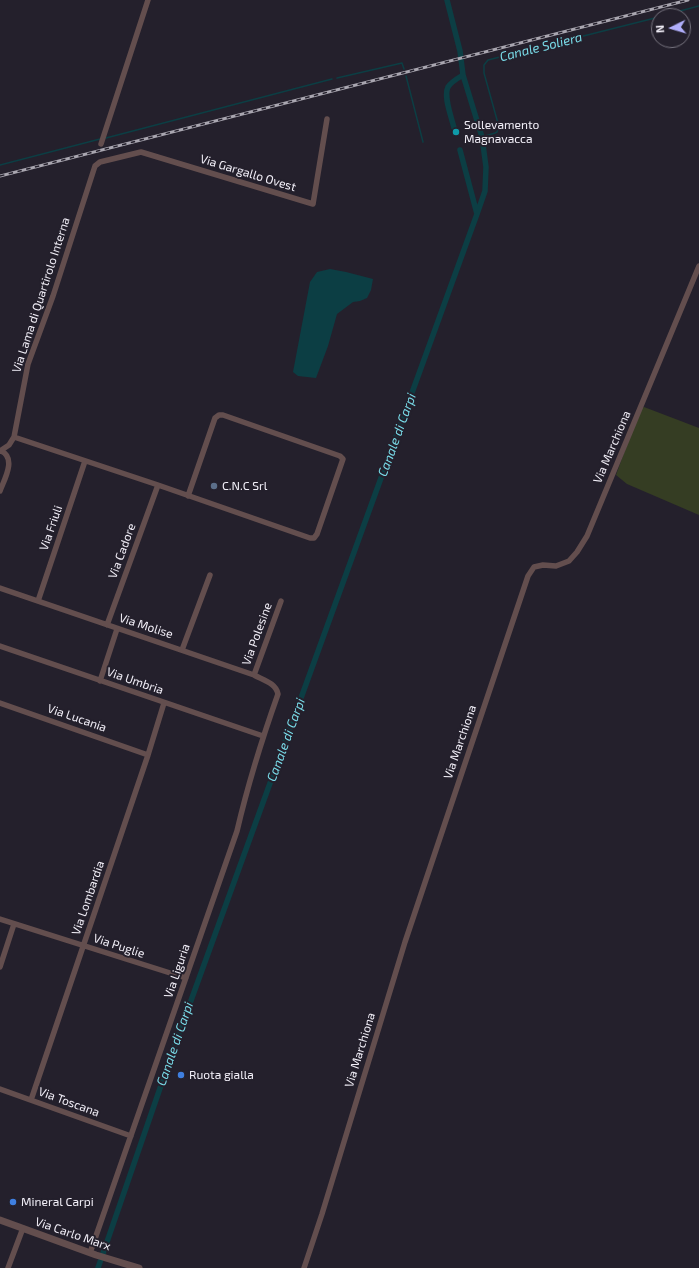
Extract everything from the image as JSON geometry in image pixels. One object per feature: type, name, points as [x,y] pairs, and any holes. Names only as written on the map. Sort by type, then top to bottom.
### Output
[{"type":"street","points":[[102,144],[148,0]]},
{"type":"street","name":"Via Gargallo Ovest","points":[[95,166],[100,162],[141,152],[313,204],[327,119]]},
{"type":"street","name":"Via Lama di Quartirolo Interna","points":[[14,437],[28,364],[53,296],[95,166]]},
{"type":"street","name":"Via Marchiona","points":[[304,1268],[322,1214],[405,942],[528,576],[534,567],[543,565],[556,566],[569,561],[577,552],[587,536],[699,266]]},
{"type":"street","points":[[0,491],[9,463],[7,456],[0,451],[9,445],[14,437],[158,485],[188,496],[288,531],[314,538],[317,534],[344,459],[340,456],[223,415],[215,418],[188,496]]},
{"type":"street","name":"Via Friuli","points":[[38,601],[86,461]]},
{"type":"street","name":"Via Cadore","points":[[107,625],[158,485]]},
{"type":"street","points":[[182,650],[210,575]]},
{"type":"street","name":"Via Molise","points":[[0,588],[254,675],[272,684],[277,688],[278,694]]},
{"type":"street","name":"Via Polesine","points":[[254,675],[281,601]]},
{"type":"street","points":[[100,680],[117,629]]},
{"type":"street","name":"Via Umbria","points":[[0,646],[263,736]]},
{"type":"street","name":"Via Liguria","points":[[93,1254],[131,1136],[237,831],[246,792],[263,736],[278,694]]},
{"type":"street","name":"Via Lucania","points":[[0,703],[148,754]]},
{"type":"street","name":"Via Lombardia","points":[[31,1100],[164,703]]},
{"type":"street","name":"Via Puglie","points":[[0,919],[186,978]]},
{"type":"street","points":[[0,967],[14,924]]},
{"type":"street","name":"Via Toscana","points":[[0,1088],[131,1136]]},
{"type":"street","name":"Via Carlo Marx","points":[[0,1220],[93,1254],[139,1268]]},
{"type":"street","points":[[8,1268],[23,1228]]},
{"type":"shaded area","points":[[330,269],[373,279],[371,290],[367,298],[353,302],[337,314],[328,346],[316,378],[298,376],[293,372],[310,282],[317,272]]},
{"type":"shaded area","points":[[644,407],[699,428],[699,515],[627,484],[616,475],[640,409]]},
{"type":"waterway","name":"Canale di Carpi","points":[[98,1268],[177,1039],[485,191],[486,167],[482,137],[463,75],[460,51],[447,0]]},
{"type":"waterway","name":"Canale Soliera","points":[[691,8],[699,6]]},
{"type":"waterway","name":"Canale Soliera","points":[[482,137],[497,132],[499,127],[484,73],[484,65],[488,60],[651,19]]},
{"type":"waterway","points":[[337,78],[402,63],[404,69]]},
{"type":"waterway","name":"Canale di Carpi","points":[[454,128],[447,102],[447,91],[451,83],[463,75]]},
{"type":"waterway","points":[[406,76],[423,142]]},
{"type":"waterway","points":[[106,138],[332,79]]},
{"type":"waterway","points":[[0,165],[100,139]]},
{"type":"waterway","name":"Canale di Carpi","points":[[460,150],[477,214]]},
{"type":"railway","points":[[0,176],[688,0]]},
{"type":"place","name":"Sollevamento Magnavacca","points":[[456,132]]},
{"type":"place","name":"C.N.C Srl","points":[[214,486]]},
{"type":"place","name":"Ruota gialla","points":[[181,1075]]},
{"type":"place","name":"Mineral Carpi","points":[[13,1202]]}]
